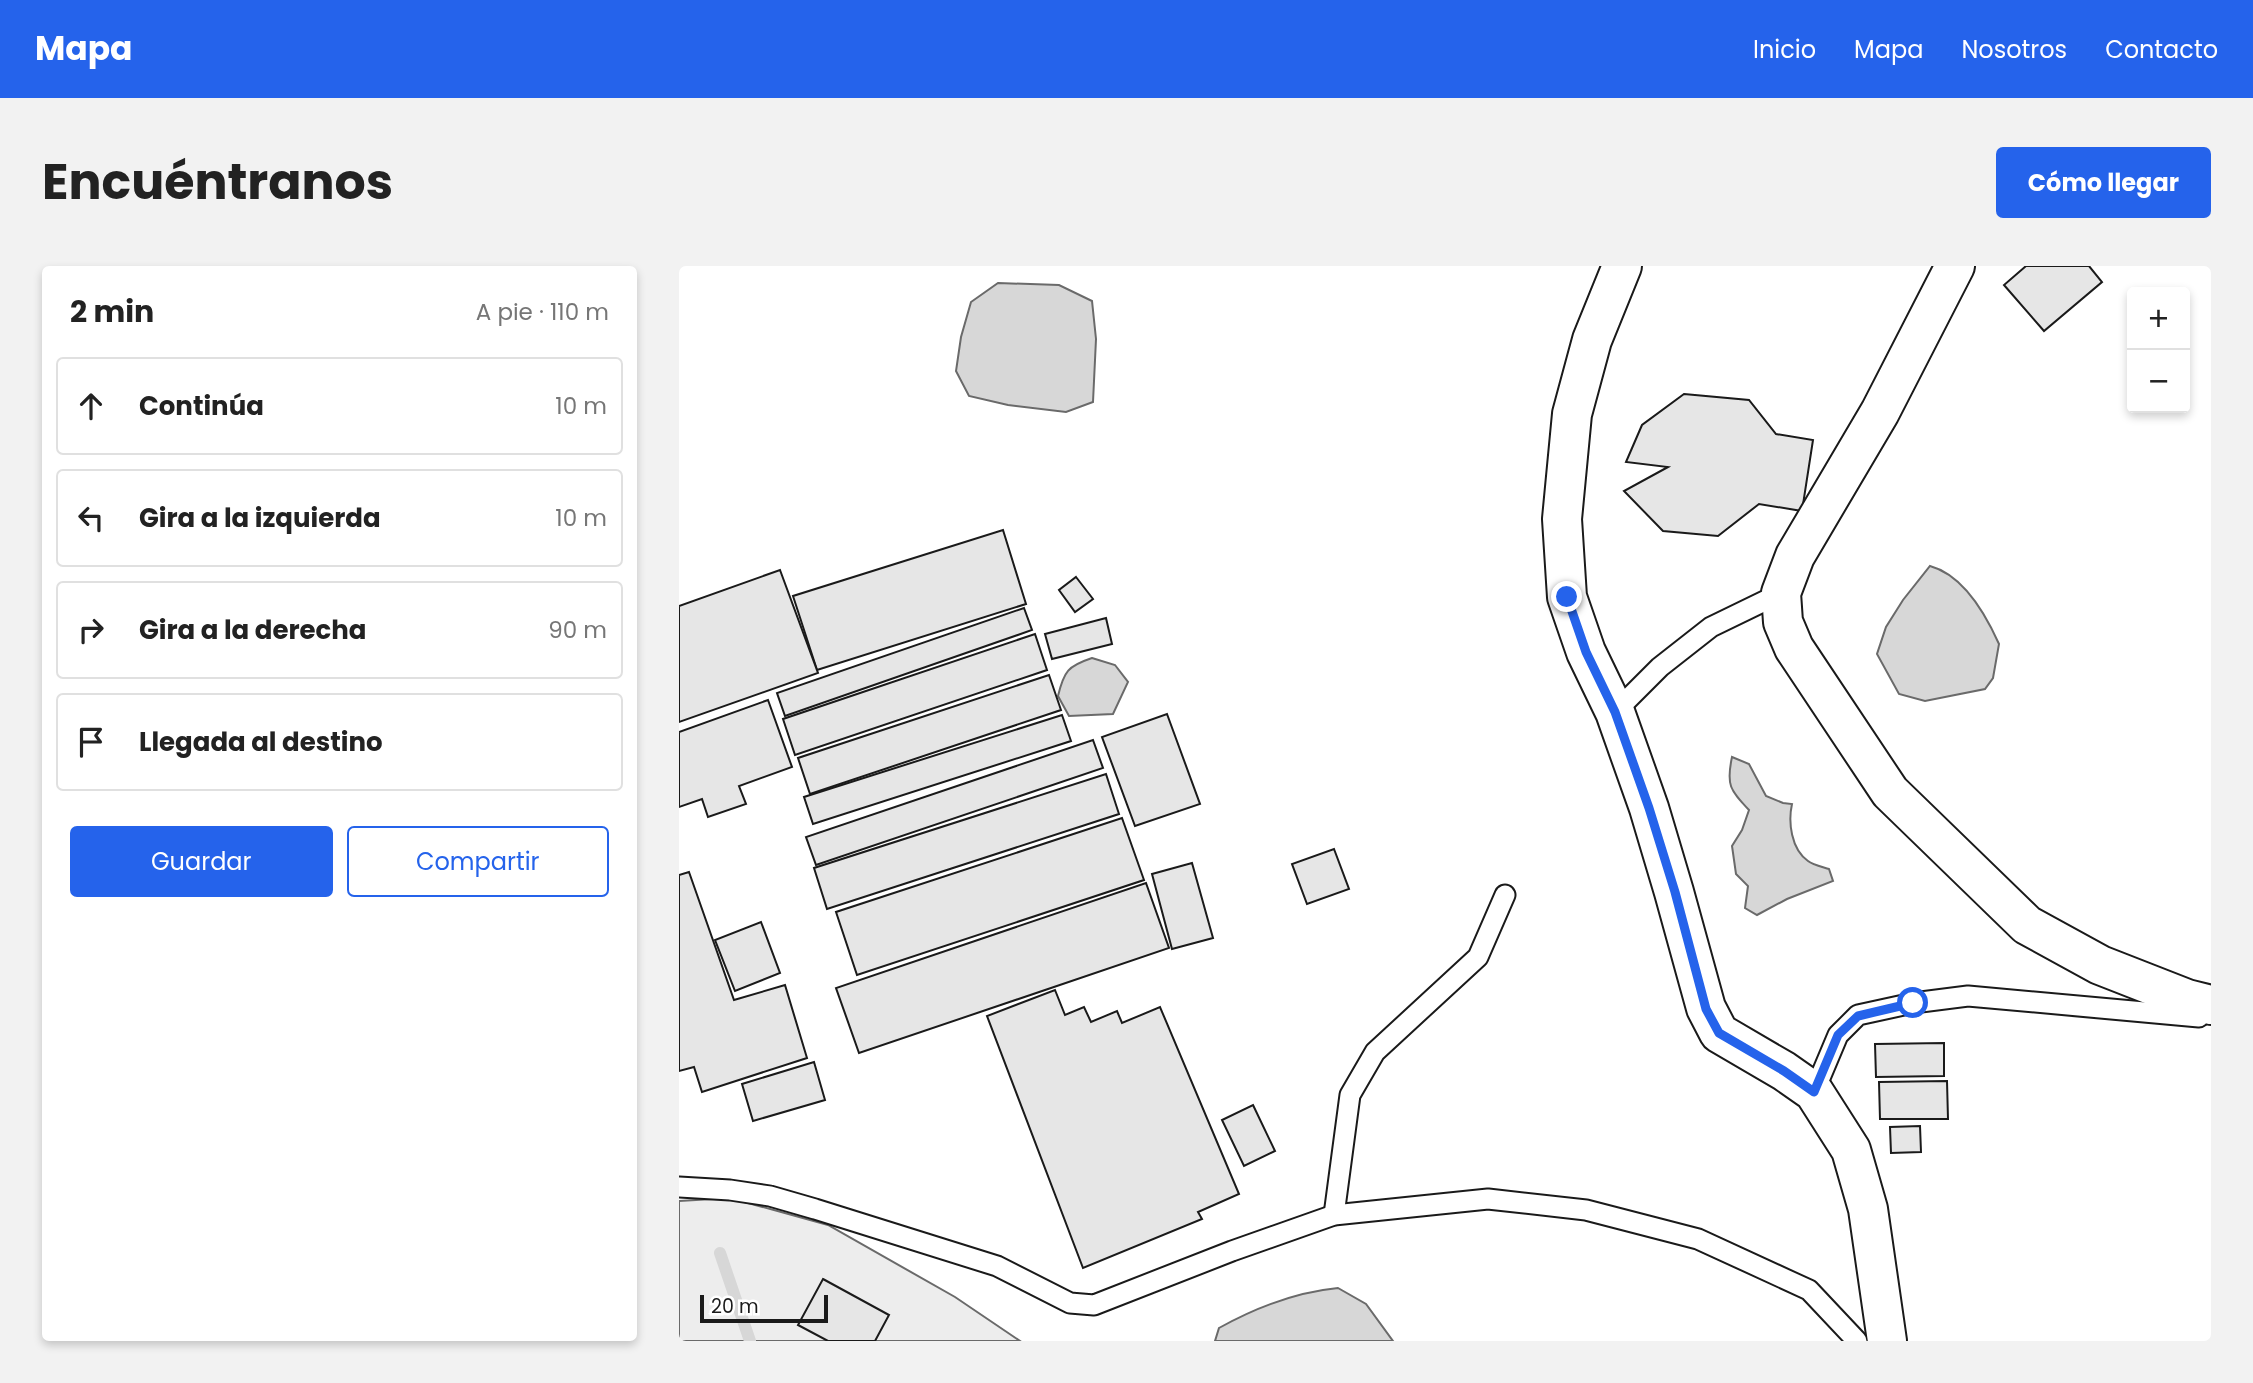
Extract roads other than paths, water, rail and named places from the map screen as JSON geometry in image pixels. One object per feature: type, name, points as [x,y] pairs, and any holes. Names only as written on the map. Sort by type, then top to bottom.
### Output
[{"type":"street","points":[[1622,266],[1593,340],[1572,414],[1562,519],[1567,597],[1586,652],[1615,712],[1675,892],[1706,1009],[1719,1033],[1814,1092],[1851,1150],[1868,1209],[1887,1341]]},
{"type":"street","points":[[1955,266],[1880,412],[1795,556],[1781,593],[1783,622],[1794,648],[1890,792],[2027,925],[2100,965],[2187,999],[2211,1005]]},
{"type":"lane","points":[[1615,712],[1660,667],[1711,627],[1781,593]]},
{"type":"lane","points":[[1334,1216],[1350,1095],[1375,1052],[1478,957],[1505,895]]},
{"type":"lane","points":[[1814,1092],[1838,1035],[1858,1016],[1913,1003],[1968,996],[2211,1018]]},
{"type":"lane","points":[[679,1187],[770,1196],[997,1266],[1070,1303],[1094,1305],[1232,1251],[1334,1216],[1488,1199],[1586,1210],[1698,1239],[1809,1290],[1857,1341]]},
{"type":"waterway","points":[[720,1253],[750,1341]]}]
